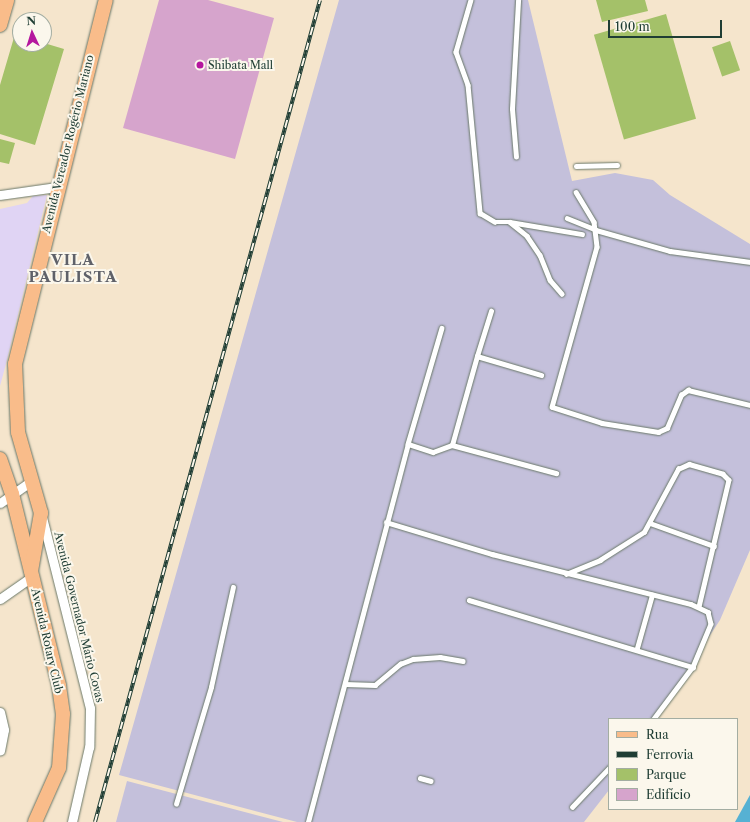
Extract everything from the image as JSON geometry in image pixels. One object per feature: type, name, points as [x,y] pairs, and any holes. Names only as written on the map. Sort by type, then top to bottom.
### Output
[{"type":"main road","points":[[0,25],[7,0]]},
{"type":"main road","name":"Avenida Vereador Rogério Mariano","points":[[32,574],[41,513],[18,432],[15,364],[57,187],[106,0]]},
{"type":"main road","name":"Avenida Rotary Club","points":[[0,459],[12,494],[59,686],[63,721],[59,768],[35,822]]},
{"type":"main road","points":[[16,513],[33,518],[41,513]]},
{"type":"street","points":[[0,195],[57,187]]},
{"type":"street","points":[[0,503],[32,481]]},
{"type":"street","name":"Avenida Governador Mário Covas","points":[[41,513],[90,708],[89,747],[72,822]]},
{"type":"street","points":[[0,599],[32,574]]},
{"type":"street","points":[[0,712],[4,730],[0,751]]},
{"type":"lane","points":[[471,0],[456,52],[468,85],[476,201],[480,213],[485,218],[545,225],[582,234]]},
{"type":"lane","points":[[516,157],[512,109],[518,0]]},
{"type":"lane","points":[[576,166],[617,165]]},
{"type":"lane","points":[[576,192],[596,230],[595,256],[552,408],[602,424],[658,432],[667,428],[681,395],[688,390],[750,405]]},
{"type":"lane","points":[[567,218],[596,230],[670,251],[750,262]]},
{"type":"lane","points":[[510,222],[534,244],[550,280],[562,294]]},
{"type":"lane","points":[[452,445],[491,311]]},
{"type":"lane","points":[[308,822],[386,522],[442,328]]},
{"type":"lane","points":[[477,356],[541,375]]},
{"type":"lane","points":[[408,444],[433,452],[452,445],[556,472]]},
{"type":"lane","points":[[566,574],[616,551],[644,532],[683,465],[723,474],[728,486],[699,608]]},
{"type":"lane","points":[[386,522],[566,574],[652,595],[699,608],[708,612],[711,624],[693,667],[655,718]]},
{"type":"lane","points":[[650,523],[714,546]]},
{"type":"lane","points":[[176,804],[211,687],[233,587]]},
{"type":"lane","points":[[637,648],[652,595]]},
{"type":"lane","points":[[470,600],[637,648],[693,667]]},
{"type":"lane","points":[[345,684],[375,685],[400,664],[413,659],[440,657],[463,660]]},
{"type":"lane","points":[[572,806],[608,769]]},
{"type":"lane","points":[[420,778],[431,781]]},
{"type":"shaded area","points":[[339,0],[528,0],[572,181],[615,173],[653,180],[670,195],[750,244],[750,550],[720,620],[656,718],[608,718],[608,791],[584,822],[297,822],[119,775]]},
{"type":"shaded area","points":[[47,195],[0,386],[0,209],[27,203],[33,196]]},
{"type":"shaded area","points":[[127,781],[283,822],[116,822]]},
{"type":"green space","points":[[596,0],[645,0],[648,11],[602,22]]},
{"type":"green space","points":[[666,14],[696,119],[624,139],[594,35]]},
{"type":"green space","points":[[730,41],[740,70],[722,76],[712,47]]},
{"type":"green space","points":[[12,44],[12,52],[52,52],[52,45],[64,49],[35,145],[0,134],[0,85]]},
{"type":"green space","points":[[0,139],[15,143],[9,164],[0,162]]},
{"type":"water","points":[[750,795],[750,822],[735,822]]},
{"type":"building","points":[[159,0],[208,0],[274,18],[235,159],[123,128]]},
{"type":"railway","points":[[95,822],[320,0]]},
{"type":"place","name":"Shibata Mall","points":[[200,65]]},
{"type":"district","name":"VILA PAULISTA","points":[[73,268]]}]
